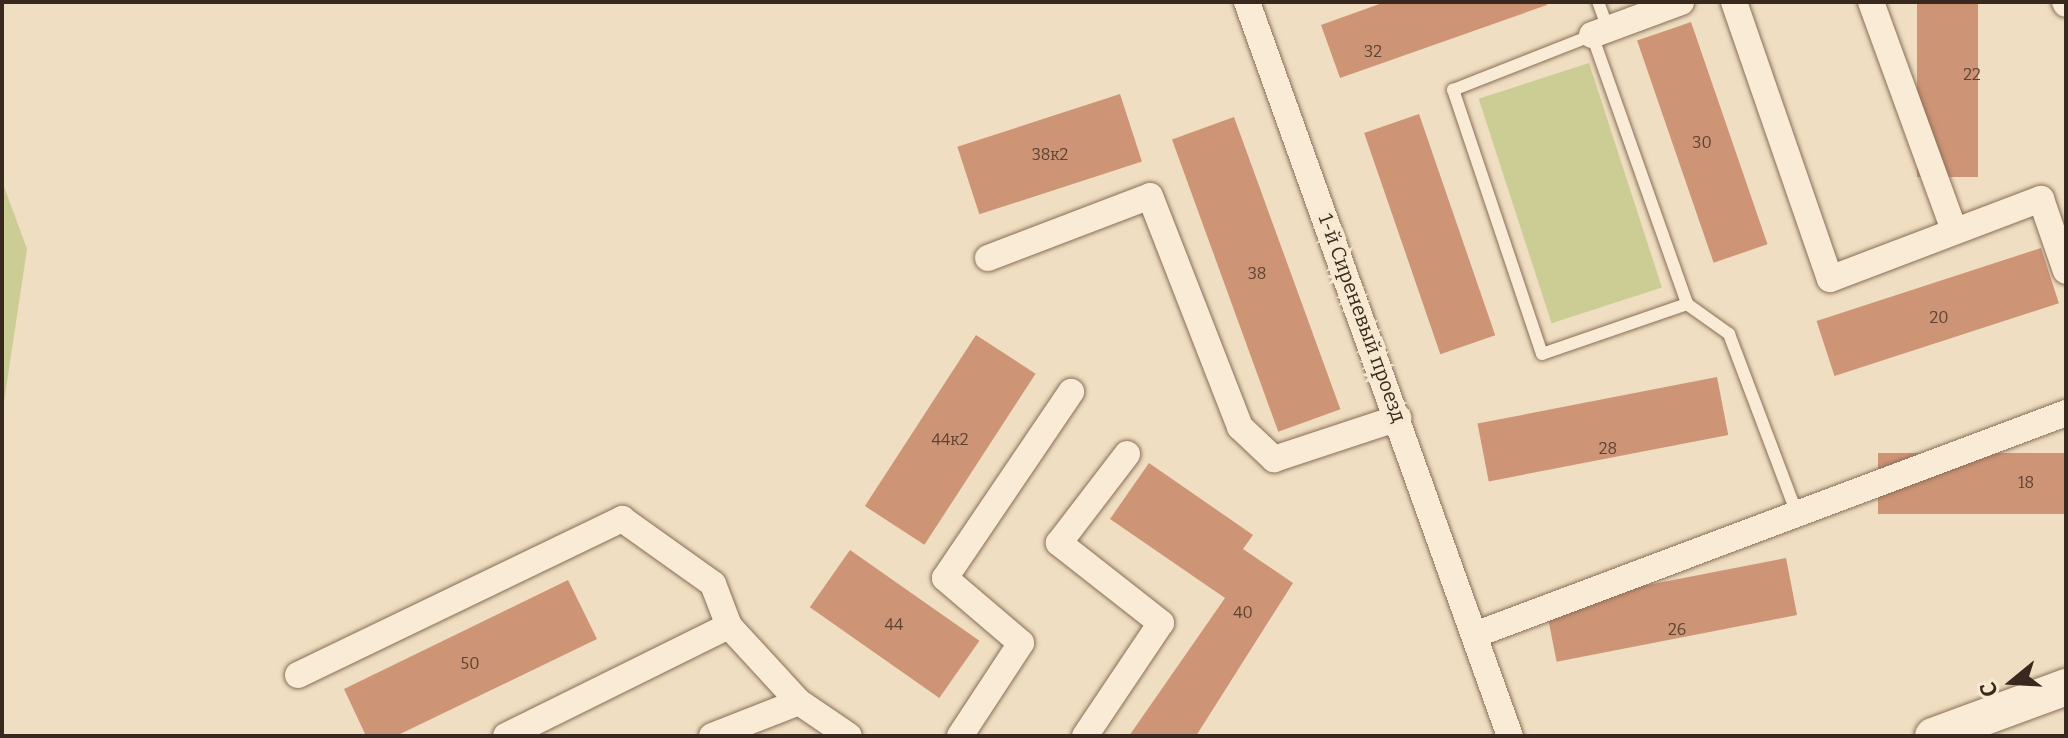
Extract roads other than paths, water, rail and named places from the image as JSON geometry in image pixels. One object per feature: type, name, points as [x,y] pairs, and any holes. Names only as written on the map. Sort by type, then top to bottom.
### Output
[{"type":"street","name":"1-й Сиреневый проезд","points":[[1247,2],[1477,634],[1510,736]]},
{"type":"street","points":[[1592,35],[1681,2]]},
{"type":"street","points":[[1734,2],[1830,279],[2041,199],[2066,271]]},
{"type":"street","points":[[1871,2],[1954,230]]},
{"type":"street","points":[[988,258],[1150,196],[1240,427],[1274,459],[1398,418]]},
{"type":"street","points":[[960,736],[1021,643],[945,578],[1071,392]]},
{"type":"street","points":[[1477,634],[2066,413]]},
{"type":"street","points":[[1085,736],[1161,623],[1059,543],[1127,454]]},
{"type":"street","points":[[298,675],[622,519],[713,584],[729,626],[799,702],[849,736]]},
{"type":"street","points":[[506,736],[729,626]]},
{"type":"street","points":[[1933,736],[2066,687]]},
{"type":"street","points":[[712,736],[799,702]]},
{"type":"lane","points":[[1598,2],[1608,29],[1453,90],[1542,354],[1687,304]]},
{"type":"lane","points":[[1592,35],[1687,304],[1729,334],[1797,514]]}]
